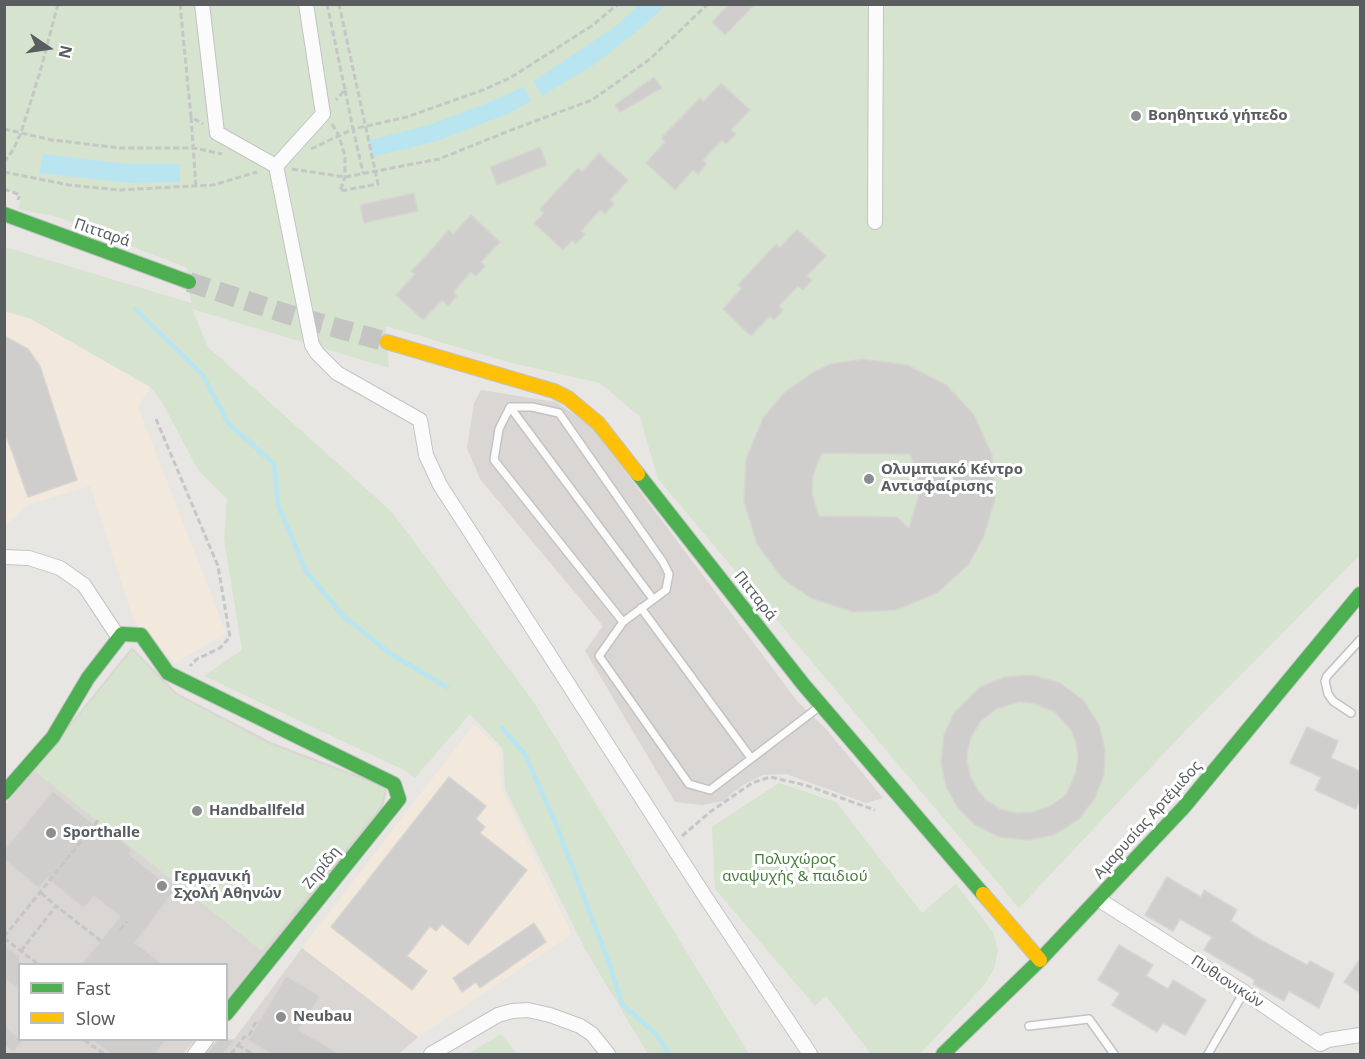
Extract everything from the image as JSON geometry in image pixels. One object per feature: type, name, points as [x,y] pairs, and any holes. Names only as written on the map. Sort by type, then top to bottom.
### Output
[{"type":"street","points":[[202,4],[217,133],[276,166],[312,345],[325,364],[337,373],[420,420],[426,455],[440,485],[671,844],[810,1054]]},
{"type":"street","points":[[276,166],[323,114],[306,4]]},
{"type":"street","points":[[875,222],[876,4]]},
{"type":"street","name":"Πιτταρά","points":[[4,214],[189,282]]},
{"type":"street","name":"Πιτταρά","points":[[387,342],[554,391],[583,408],[611,438],[822,705],[1040,960]]},
{"type":"street","points":[[4,557],[29,558],[60,568],[84,585],[119,638]]},
{"type":"street","name":"Αμαρυσίας Αρτέμιδος","points":[[944,1054],[1040,960],[1209,779],[1358,601]]},
{"type":"street","points":[[7,784],[53,737],[88,678],[122,634],[141,635],[168,673],[178,678]]},
{"type":"street","name":"Ζηρίδη","points":[[178,678],[394,783],[399,799],[228,1012]]},
{"type":"street","name":"Πυθιονικών","points":[[1098,899],[1244,992],[1319,1049],[1328,1040],[1360,1035]]},
{"type":"street","points":[[431,1054],[498,1016],[512,1011],[528,1010],[580,1026],[592,1034],[608,1054]]},
{"type":"street","points":[[195,1054],[205,1041]]},
{"type":"lane","points":[[510,407],[532,407],[559,412],[669,574],[666,590],[623,622],[599,656],[689,784],[710,790],[822,705]]},
{"type":"lane","points":[[510,407],[653,599]]},
{"type":"lane","points":[[510,407],[499,429],[494,460],[623,622]]},
{"type":"lane","points":[[641,608],[752,758]]},
{"type":"lane","points":[[1351,713],[1333,701],[1328,694],[1325,681],[1360,640]]},
{"type":"lane","points":[[1208,1054],[1244,992]]},
{"type":"lane","points":[[1029,1026],[1089,1019],[1114,1054]]},
{"type":"path","points":[[4,162],[21,133],[58,4]]},
{"type":"path","points":[[180,4],[196,187]]},
{"type":"path","points":[[327,4],[363,173]]},
{"type":"path","points":[[339,4],[378,184],[340,191],[345,177],[345,156],[339,136],[323,114],[345,90]]},
{"type":"path","points":[[308,151],[353,129],[407,117],[510,78],[592,25],[618,4]]},
{"type":"path","points":[[4,172],[69,185],[119,190],[213,185],[276,166],[345,177],[439,159],[592,100],[650,59],[708,4]]},
{"type":"path","points":[[191,117],[217,133]]},
{"type":"path","points":[[4,129],[52,140],[120,148],[194,148],[233,156]]},
{"type":"path","points":[[4,189],[20,195],[20,199],[17,200]]},
{"type":"path","points":[[156,419],[218,566],[230,638],[220,648],[197,659],[178,678]]},
{"type":"path","points":[[736,573],[743,568]]},
{"type":"path","points":[[671,844],[710,812],[752,783],[765,778],[778,777],[792,781],[875,810]]},
{"type":"path","points":[[37,963],[4,938],[99,819]]},
{"type":"path","points":[[41,893],[101,941]]},
{"type":"path","points":[[21,951],[56,906]]},
{"type":"path","points":[[120,930],[127,921]]},
{"type":"path","points":[[231,1054],[244,1037],[249,1036],[257,1022],[254,1014]]},
{"type":"path","points":[[85,1041],[104,1054]]},
{"type":"path","points":[[238,1045],[252,1054]]},
{"type":"shaded area","points":[[87,289],[150,387],[138,407],[226,633],[175,663],[134,621],[90,486],[28,505],[5,526],[5,311],[31,319]]},
{"type":"shaded area","points":[[481,390],[556,402],[591,426],[797,701],[826,729],[883,798],[866,803],[786,774],[763,775],[743,785],[723,801],[703,805],[675,802],[585,651],[603,626],[480,479],[467,448],[474,403]]},
{"type":"shaded area","name":"Γερμανική Σχολή Αθηνών","points":[[132,647],[177,693],[271,742],[388,787],[383,807],[228,1000],[228,963],[18,963],[18,1041],[194,1041],[183,1054],[5,1054],[5,805]]},
{"type":"shaded area","points":[[474,724],[500,750],[502,790],[572,934],[418,1037],[302,948]]},
{"type":"shaded area","points":[[302,948],[418,1037],[399,1054],[223,1054]]},
{"type":"green space","points":[[4,5],[1360,5],[1360,555],[1187,729],[1019,908],[658,479],[640,417],[600,383],[512,363],[386,326],[389,368],[192,309],[208,347],[392,512],[533,701],[749,1054],[648,1054],[585,949],[505,789],[503,749],[470,714],[415,778],[406,771],[204,676],[242,650],[224,539],[227,499],[198,470],[161,400],[150,387],[31,319],[4,311],[5,247],[191,303],[187,268],[58,217],[18,209],[22,196],[5,189]]},
{"type":"green space","points":[[132,650],[175,694],[271,745],[386,788],[381,806],[262,951],[34,771]]},
{"type":"green space","name":"Πολυχώρος αναψυχής & παιδιού","points":[[779,783],[836,802],[922,913],[956,884],[993,932],[998,950],[994,969],[985,984],[920,1054],[871,1054],[826,996],[815,1006],[715,889],[712,827]]},
{"type":"green space","points":[[501,1034],[517,1054],[468,1054]]},
{"type":"water","points":[[640,4],[666,5],[595,64],[542,96],[534,81],[615,27]]},
{"type":"water","points":[[524,87],[531,101],[507,114],[437,141],[372,157],[368,141],[432,124]]},
{"type":"water","points":[[43,154],[129,164],[180,164],[180,182],[129,183],[39,173]]},
{"type":"building","points":[[729,4],[755,4],[725,35],[712,22]]},
{"type":"building","points":[[654,77],[662,88],[620,112],[615,105]]},
{"type":"building","points":[[721,83],[750,110],[731,130],[736,134],[726,144],[722,140],[703,160],[707,164],[698,174],[693,170],[675,190],[646,163],[665,142],[661,138],[700,98],[703,102]]},
{"type":"building","points":[[540,147],[547,165],[497,185],[490,167]]},
{"type":"building","points":[[599,153],[628,180],[610,200],[614,204],[605,214],[600,210],[581,231],[585,234],[576,244],[572,240],[563,250],[534,223],[544,213],[540,209],[550,198],[578,168],[582,172]]},
{"type":"building","points":[[414,193],[418,211],[364,223],[360,205]]},
{"type":"building","points":[[471,215],[500,242],[481,262],[485,266],[476,276],[471,272],[453,292],[457,296],[448,306],[442,300],[423,320],[396,295],[415,274],[411,271],[449,230],[453,234]]},
{"type":"building","points":[[797,229],[826,256],[807,276],[812,280],[803,290],[798,286],[779,306],[783,310],[774,320],[770,316],[751,336],[723,309],[742,288],[738,285],[776,244],[780,248]]},
{"type":"building","points":[[4,336],[28,349],[40,366],[77,480],[28,497],[4,429]]},
{"type":"building","name":"Ολυμπιακό Κέντρο Αντισφαίρισης","points":[[863,359],[907,365],[946,385],[974,415],[992,455],[995,499],[984,536],[969,564],[937,593],[896,610],[853,612],[811,598],[783,579],[757,544],[744,502],[746,459],[763,418],[784,393],[812,373],[831,364]],"holes":[[[822,453],[910,454],[918,474],[920,492],[909,528],[897,517],[819,516],[812,494],[813,475]]]},
{"type":"building","points":[[1032,675],[1060,683],[1084,701],[1099,725],[1105,749],[1104,775],[1095,798],[1079,819],[1054,835],[1027,840],[999,837],[975,825],[958,808],[946,787],[941,763],[944,735],[954,713],[980,687],[1005,677]],"holes":[[[1019,702],[1032,703],[1055,712],[1071,730],[1076,742],[1078,757],[1076,772],[1066,795],[1050,806],[1033,812],[1016,813],[1000,809],[986,800],[978,790],[971,778],[967,763],[968,748],[971,737],[981,721],[996,709]]]},
{"type":"building","points":[[1307,727],[1338,741],[1331,758],[1360,771],[1360,798],[1356,809],[1315,790],[1321,777],[1290,763]]},
{"type":"building","points":[[449,777],[486,806],[476,819],[485,827],[480,833],[527,870],[468,945],[442,924],[436,931],[430,926],[407,956],[427,971],[412,990],[331,927]]},
{"type":"building","points":[[53,791],[98,828],[101,825],[132,850],[129,854],[174,891],[135,943],[162,963],[83,963],[120,916],[94,896],[84,908],[47,878],[39,888],[4,859],[4,850]]},
{"type":"building","points":[[1167,877],[1201,897],[1204,890],[1237,910],[1231,921],[1259,939],[1307,965],[1310,961],[1334,974],[1319,1008],[1289,991],[1284,1001],[1253,984],[1255,980],[1204,950],[1212,937],[1180,919],[1173,931],[1145,915]]},
{"type":"building","points":[[534,923],[546,942],[480,988],[476,982],[462,992],[453,978]]},
{"type":"building","points":[[4,945],[20,956],[18,988],[4,978]]},
{"type":"building","points":[[1119,945],[1153,965],[1146,976],[1168,989],[1173,980],[1206,1000],[1185,1035],[1163,1023],[1157,1032],[1112,1005],[1120,993],[1098,980]]},
{"type":"building","points":[[1360,959],[1360,993],[1344,982]]},
{"type":"building","name":"Neubau","points":[[286,976],[320,996],[299,1030],[340,1054],[271,1054],[248,1040]]},
{"type":"building","points":[[4,1026],[18,1037],[18,1041],[23,1041],[13,1052],[4,1045]]},
{"type":"building","points":[[235,1040],[223,1054],[206,1054],[217,1041]]},
{"type":"building","points":[[93,1041],[165,1041],[155,1054],[111,1054]]},
{"type":"waterway","points":[[135,309],[202,374],[229,424],[274,464],[278,505],[306,571],[343,616],[391,654],[447,687]]},
{"type":"waterway","points":[[502,728],[524,753],[554,819],[608,960],[622,1004],[656,1034],[669,1054]]},
{"type":"tunnel","points":[[189,282],[287,314],[387,342]]},
{"type":"traffic: fast","points":[[4,214],[189,282]]},
{"type":"traffic: fast","points":[[638,474],[803,684],[983,894]]},
{"type":"traffic: fast","points":[[943,1054],[1040,960],[1184,807],[1360,594]]},
{"type":"traffic: fast","points":[[4,793],[53,737],[88,678],[122,634],[141,635],[168,673],[394,784],[399,799],[228,1012]]},
{"type":"traffic: slow","points":[[387,342],[554,391],[568,398],[598,423],[638,474]]},
{"type":"traffic: slow","points":[[983,894],[1040,960]]},
{"type":"place","name":"Βοηθητικό γήπεδο","points":[[1136,116]]},
{"type":"place","name":"Ολυμπιακό Κέντρο Αντισφαίρισης","points":[[869,479]]},
{"type":"place","name":"Handballfeld","points":[[197,811]]},
{"type":"place","name":"Sporthalle","points":[[51,833]]},
{"type":"place","name":"Γερμανική Σχολή Αθηνών","points":[[162,886]]},
{"type":"place","name":"Neubau","points":[[281,1017]]}]
